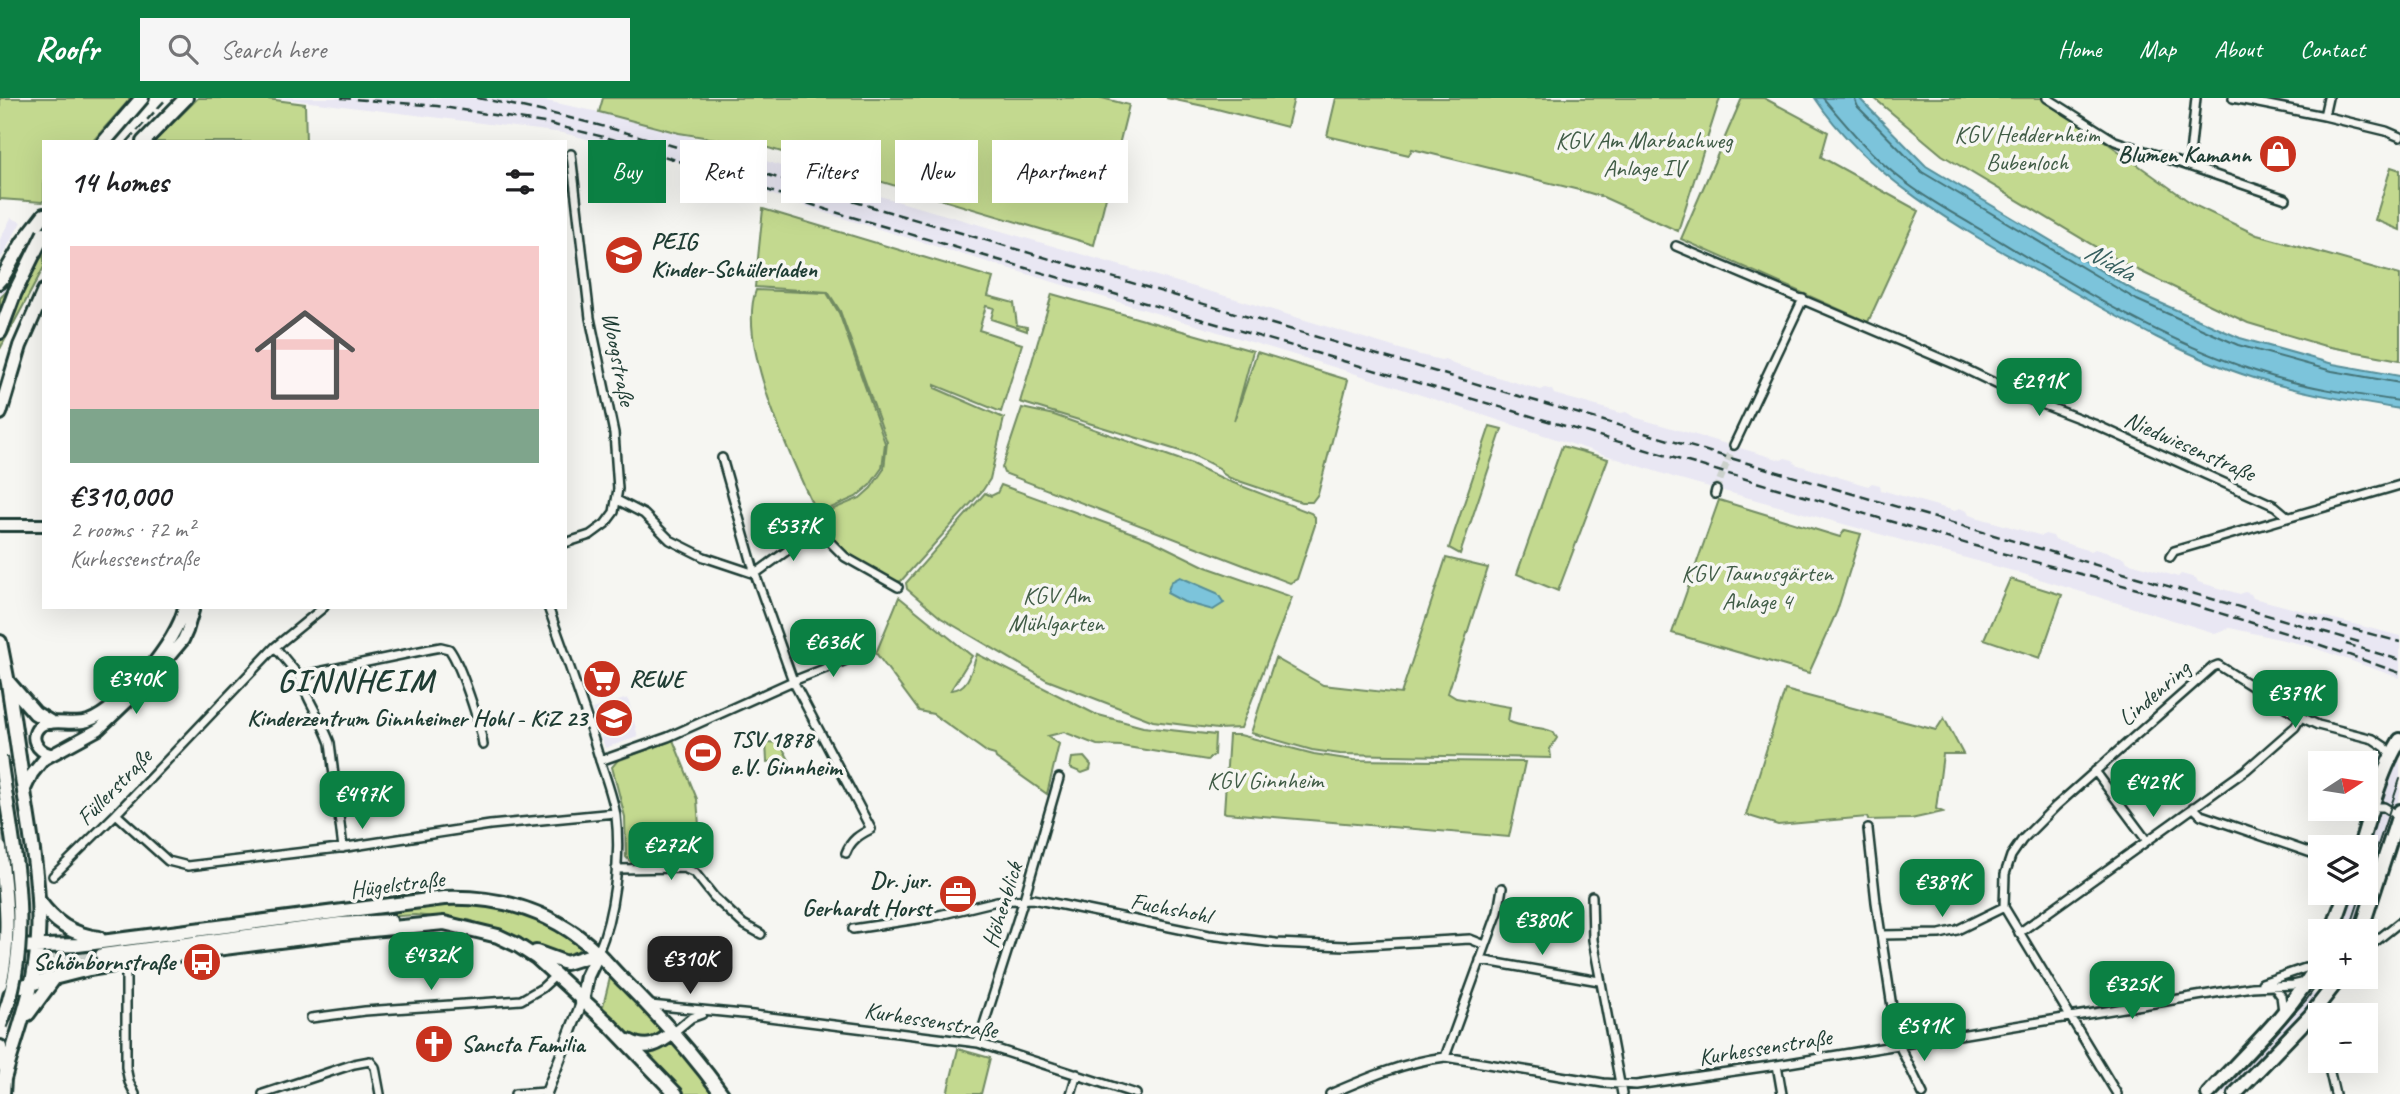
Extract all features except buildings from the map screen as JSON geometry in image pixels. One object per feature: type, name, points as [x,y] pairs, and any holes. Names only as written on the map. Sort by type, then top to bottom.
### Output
[{"type":"main road","points":[[106,140],[142,98]]},
{"type":"main road","points":[[145,140],[186,98]]},
{"type":"main road","points":[[0,282],[23,242],[42,218]]},
{"type":"main road","points":[[0,332],[27,265],[42,237]]},
{"type":"main road","points":[[0,413],[20,346],[42,295]]},
{"type":"main road","points":[[0,525],[42,525]]},
{"type":"main road","points":[[8,683],[35,713],[50,722],[85,722],[103,714],[117,703],[172,639],[184,609]]},
{"type":"main road","points":[[24,791],[39,764],[50,754],[99,729],[147,683],[183,640],[193,609]]},
{"type":"main road","points":[[0,642],[24,791],[38,901],[37,947],[32,984],[3,1094]]},
{"type":"main road","points":[[50,722],[41,726],[34,736],[37,747],[50,754]]},
{"type":"main road","points":[[2378,791],[2391,755],[2400,740]]},
{"type":"main road","points":[[0,758],[18,887],[20,929],[14,982],[0,1025]]},
{"type":"main road","points":[[2365,919],[2400,815]]},
{"type":"main road","points":[[0,849],[8,923],[0,984]]},
{"type":"main road","name":"Hügelstraße","points":[[0,950],[113,940],[423,901],[466,898],[503,902],[534,912],[563,927],[598,953],[674,1032],[722,1094]]},
{"type":"main road","points":[[38,901],[53,919],[66,929],[113,940]]},
{"type":"main road","points":[[102,955],[340,924],[405,920],[443,923]]},
{"type":"main road","name":"Hügelstraße","points":[[32,984],[126,963],[271,942],[443,923],[484,932],[517,945],[556,974],[676,1094]]},
{"type":"main road","points":[[517,945],[566,962],[598,953]]},
{"type":"main road","points":[[582,1002],[587,976],[598,953]]},
{"type":"main road","points":[[0,975],[15,985],[32,984]]},
{"type":"main road","points":[[19,1029],[52,980]]},
{"type":"main road","points":[[2208,1094],[2307,982]]},
{"type":"main road","points":[[2320,1003],[2331,989]]},
{"type":"main road","points":[[2235,1094],[2308,1018]]},
{"type":"main road","points":[[622,1038],[647,1047],[655,1045],[674,1032]]},
{"type":"main road","points":[[0,1047],[4,1056],[5,1079]]},
{"type":"street","points":[[2047,98],[2115,141],[2286,199]]},
{"type":"street","points":[[2189,164],[2196,98]]},
{"type":"street","points":[[2234,98],[2324,116],[2400,137]]},
{"type":"street","points":[[2324,116],[2329,98]]},
{"type":"street","name":"Woogstraße","points":[[571,154],[590,318],[614,433],[618,471],[617,500]]},
{"type":"street","name":"Niedwiesenstraße","points":[[1676,246],[2021,396],[2094,424],[2275,506],[2288,517]]},
{"type":"street","points":[[1734,445],[1803,299]]},
{"type":"street","points":[[722,458],[755,574],[793,681],[871,829],[854,839],[846,853]]},
{"type":"street","points":[[2170,557],[2174,551],[2400,485]]},
{"type":"street","points":[[567,542],[590,536],[614,512],[617,500],[644,514],[670,540],[704,557],[755,574]]},
{"type":"street","points":[[755,574],[817,529],[845,558],[898,587]]},
{"type":"street","name":"Füllerstraße","points":[[53,876],[275,647],[322,609]]},
{"type":"street","points":[[549,609],[582,700],[615,813],[615,869],[608,927],[598,953]]},
{"type":"street","points":[[275,647],[299,676],[305,696],[326,730],[330,743],[343,848]]},
{"type":"street","points":[[299,676],[445,647],[454,656],[483,745]]},
{"type":"street","points":[[600,761],[668,737],[793,681],[867,652]]},
{"type":"street","name":"Lindenring","points":[[2004,907],[2005,874],[2017,848],[2056,806],[2213,667],[2218,665],[2301,717]]},
{"type":"street","points":[[2019,933],[2275,746],[2295,727],[2301,717],[2318,725],[2373,739],[2391,755]]},
{"type":"street","points":[[2095,771],[2147,841]]},
{"type":"street","name":"Höhenblick","points":[[978,1043],[1059,778]]},
{"type":"street","points":[[2193,807],[2201,815],[2308,852]]},
{"type":"street","points":[[2378,807],[2400,815]]},
{"type":"street","points":[[116,814],[168,861],[200,864],[343,848],[495,825],[615,813]]},
{"type":"street","points":[[1868,829],[1881,935],[1899,1045],[1923,1094]]},
{"type":"street","points":[[615,869],[684,869],[695,873],[714,897],[743,924],[761,934]]},
{"type":"street","points":[[1445,1057],[1498,912],[1502,888]]},
{"type":"street","points":[[1592,896],[1593,940],[1599,981],[1622,1090]]},
{"type":"street","name":"Fuchshohl","points":[[853,929],[931,917],[997,901],[1033,899],[1209,935],[1276,943],[1345,946],[1471,939],[1485,945]]},
{"type":"street","points":[[1881,935],[1940,934],[1957,930],[2004,907],[2117,1094]]},
{"type":"street","points":[[2378,939],[2400,922]]},
{"type":"street","points":[[1480,960],[1599,981]]},
{"type":"street","points":[[126,963],[127,1067],[129,1082],[135,1094]]},
{"type":"street","name":"Kurhessenstraße","points":[[2252,987],[2308,967]]},
{"type":"street","points":[[311,1018],[365,1011],[521,1000],[542,988],[556,974]]},
{"type":"street","name":"Kurhessenstraße","points":[[1330,1094],[1394,1068],[1445,1057],[1622,1090],[2252,987],[2307,982]]},
{"type":"street","points":[[2274,986],[2281,996],[2282,1013]]},
{"type":"street","points":[[515,1094],[546,1093],[582,1002]]},
{"type":"street","name":"Kurhessenstraße","points":[[648,1004],[978,1043],[1136,1094]]},
{"type":"street","name":"Kurhessenstraße","points":[[674,1032],[691,1018],[714,1013]]},
{"type":"street","points":[[263,1094],[366,1061],[370,1061],[375,1067],[380,1094]]},
{"type":"street","points":[[1777,1065],[1782,1094]]},
{"type":"street","points":[[2330,1073],[2335,1094]]},
{"type":"street","points":[[1071,1094],[1077,1074]]},
{"type":"shaded area","points":[[277,98],[532,98],[599,112],[701,140],[680,140],[680,163],[666,159],[666,140],[591,140],[563,133]]},
{"type":"shaded area","points":[[767,161],[781,166],[781,198],[767,193]]},
{"type":"shaded area","points":[[881,196],[895,200],[895,203],[904,203],[1243,301],[1416,354],[1445,359],[1453,364],[1541,390],[1552,390],[1554,394],[1621,413],[1626,412],[1634,417],[1781,460],[1793,460],[1795,464],[1868,486],[1872,483],[1880,485],[1881,490],[1955,511],[1959,508],[1967,511],[1969,515],[2042,536],[2053,536],[2055,540],[2125,558],[2127,562],[2178,577],[2181,574],[2196,578],[2198,582],[2240,594],[2251,594],[2253,598],[2400,636],[2400,678],[2306,645],[2230,628],[2215,633],[2020,573],[1673,477],[1350,372],[797,203],[881,203]]},
{"type":"shaded area","points":[[11,218],[21,222],[0,260],[0,239]]},
{"type":"shaded area","points":[[42,241],[42,257],[0,298],[0,286]]},
{"type":"shaded area","name":"Kinderzentrum Ginnheimer Hohl - KiZ 23","points":[[628,698],[638,737],[605,748],[592,709]]},
{"type":"shaded area","points":[[2400,751],[2400,793],[2396,808],[2379,799]]},
{"type":"shaded area","points":[[2378,812],[2394,818],[2378,868],[2378,835],[2370,835],[2374,821],[2378,821]]},
{"type":"shaded area","points":[[2346,905],[2366,905],[2362,919],[2342,919]]},
{"type":"shaded area","points":[[2325,992],[2315,1003],[2308,1003],[2308,1011],[2232,1094],[2214,1094],[2301,996]]},
{"type":"green space","points":[[0,98],[131,98],[94,140],[42,140],[42,202],[0,199]]},
{"type":"green space","points":[[198,98],[260,98],[305,104],[306,140],[156,140]]},
{"type":"green space","points":[[603,98],[1102,98],[1129,105],[1120,140],[992,140],[992,203],[1104,203],[1094,245],[953,203],[978,203],[978,140],[895,140],[895,186],[881,182],[881,140],[781,140],[781,152],[767,148],[767,140],[722,140],[679,133],[599,112]]},
{"type":"green space","points":[[1166,98],[1294,98],[1287,127]]},
{"type":"green space","name":"KGV Am Marbachweg Anlage IV","points":[[1336,98],[1720,98],[1678,231],[1603,197],[1583,191],[1412,149],[1409,155],[1327,136]]},
{"type":"green space","points":[[1742,98],[1764,98],[1828,132],[1821,157],[1919,211],[1868,322],[1681,239]]},
{"type":"green space","name":"KGV Heddernheim Bubenloch","points":[[1874,98],[2044,98],[2194,205],[2257,235],[2400,275],[2400,360],[2325,346],[2248,323],[2121,262],[1942,155]]},
{"type":"green space","points":[[2391,167],[2400,170],[2400,230],[2375,220]]},
{"type":"green space","points":[[763,209],[993,278],[988,296],[1014,303],[1017,325],[1027,327],[1027,331],[991,319],[994,308],[986,306],[979,330],[1022,344],[1001,412],[935,385],[935,388],[1004,418],[990,479],[901,581],[894,582],[852,556],[825,530],[817,516],[860,498],[871,488],[884,469],[887,442],[840,311],[828,292],[755,287]]},
{"type":"green space","points":[[42,257],[42,271],[0,349],[0,298]]},
{"type":"green space","points":[[756,290],[827,293],[839,313],[885,443],[882,468],[870,485],[856,497],[817,514],[782,435],[760,371],[752,313]]},
{"type":"green space","points":[[1052,294],[1253,351],[1234,421],[1257,352],[1348,380],[1318,494],[1312,502],[1301,502],[1230,478],[1219,468],[1193,455],[1020,402]]},
{"type":"green space","name":"KGV Am Mühlgarten","points":[[1022,408],[1054,415],[1192,464],[1311,513],[1315,517],[1315,525],[1297,579],[1290,583],[1004,473],[1002,468]]},
{"type":"green space","points":[[1490,426],[1502,429],[1460,554],[1449,548]]},
{"type":"green space","points":[[1562,446],[1608,459],[1558,591],[1517,574]]},
{"type":"green space","points":[[1001,485],[1149,539],[1206,567],[1292,597],[1241,728],[1217,729],[1153,721],[1047,680],[941,618],[907,589],[906,583],[985,493],[991,496],[997,493]]},
{"type":"green space","name":"KGV Taunusgärten Anlage 4","points":[[1719,500],[1840,537],[1845,530],[1861,534],[1837,611],[1809,673],[1672,633]]},
{"type":"green space","points":[[1446,558],[1488,568],[1448,693],[1456,698],[1510,707],[1508,721],[1553,732],[1557,738],[1550,749],[1551,758],[1340,754],[1312,750],[1251,733],[1275,658],[1323,685],[1401,694]]},
{"type":"green space","points":[[2010,579],[2062,595],[2040,658],[1984,639]]},
{"type":"green space","points":[[899,597],[972,656],[951,690],[966,682],[977,654],[1095,714],[1143,727],[1215,735],[1214,755],[1207,760],[1121,746],[1097,745],[1064,732],[1048,736],[1059,744],[1047,794],[933,714],[919,711],[876,653]]},
{"type":"green space","points":[[1785,690],[1936,730],[1944,718],[1963,754],[1943,754],[1936,809],[1943,812],[1911,819],[1868,820],[1867,817],[1778,825],[1746,815]]},
{"type":"green space","name":"KGV Ginnheim","points":[[1229,735],[1240,735],[1314,754],[1353,760],[1525,762],[1509,837],[1226,813]]},
{"type":"green space","points":[[673,740],[697,799],[701,852],[693,863],[631,862],[626,857],[625,817],[612,767],[617,761]]},
{"type":"green space","points":[[766,742],[780,743],[789,760],[767,762]]},
{"type":"green space","points":[[1084,757],[1091,765],[1090,770],[1082,773],[1070,768],[1072,758]]},
{"type":"green space","points":[[459,902],[507,907],[536,919],[581,944],[577,953],[560,956],[469,920],[415,915],[336,920],[342,916]]},
{"type":"green space","points":[[610,978],[658,1024],[660,1034],[654,1042],[639,1042],[602,1010]]},
{"type":"green space","points":[[675,1040],[718,1094],[681,1094],[642,1054],[657,1051]]},
{"type":"green space","points":[[958,1049],[990,1058],[981,1094],[947,1094]]},
{"type":"water","points":[[1815,98],[1859,98],[1926,166],[2140,294],[2240,338],[2333,364],[2400,376],[2400,409],[2345,400],[2254,378],[2204,360],[2133,325],[1995,248],[1927,206],[1865,156],[1838,128]]},
{"type":"water","points":[[1180,577],[1217,593],[1224,603],[1213,610],[1184,602],[1167,593],[1171,582]]},
{"type":"tunnel","points":[[1716,490],[1734,445]]},
{"type":"tunnel","points":[[0,798],[11,876]]},
{"type":"tunnel","points":[[28,947],[54,958],[102,955]]},
{"type":"tram line","points":[[2378,845],[2400,779]]},
{"type":"tram line","points":[[2353,919],[2358,905]]},
{"type":"tram line","points":[[2218,1094],[2314,989]]},
{"type":"railway","points":[[129,140],[167,98]]},
{"type":"railway","points":[[341,98],[437,106],[550,124],[612,139],[828,210],[1971,545],[2160,595],[2292,635],[2400,673]]},
{"type":"railway","points":[[477,98],[654,140],[828,194],[2359,642]]},
{"type":"railway","points":[[0,290],[42,245]]},
{"type":"railway","points":[[2295,613],[2400,642]]},
{"type":"railway","points":[[2346,644],[2400,660]]},
{"type":"place","name":"Blumen Kamann","points":[[2278,154]]},
{"type":"place","name":"PEIG Kinder-Schülerladen","points":[[624,255]]},
{"type":"place","name":"REWE","points":[[602,679]]},
{"type":"place","name":"Kinderzentrum Ginnheimer Hohl - KiZ 23","points":[[614,718]]},
{"type":"place","name":"TSV 1878 e.V. Ginnheim","points":[[703,753]]},
{"type":"place","name":"Dr. jur. Gerhardt Horst","points":[[958,894]]},
{"type":"place","name":"Schönbornstraße","points":[[202,962]]},
{"type":"place","name":"Sancta Familia","points":[[434,1044]]},
{"type":"district","name":"GINNHEIM","points":[[356,680]]},
{"type":"water label","name":"Nidda","points":[[2110,261]]}]
